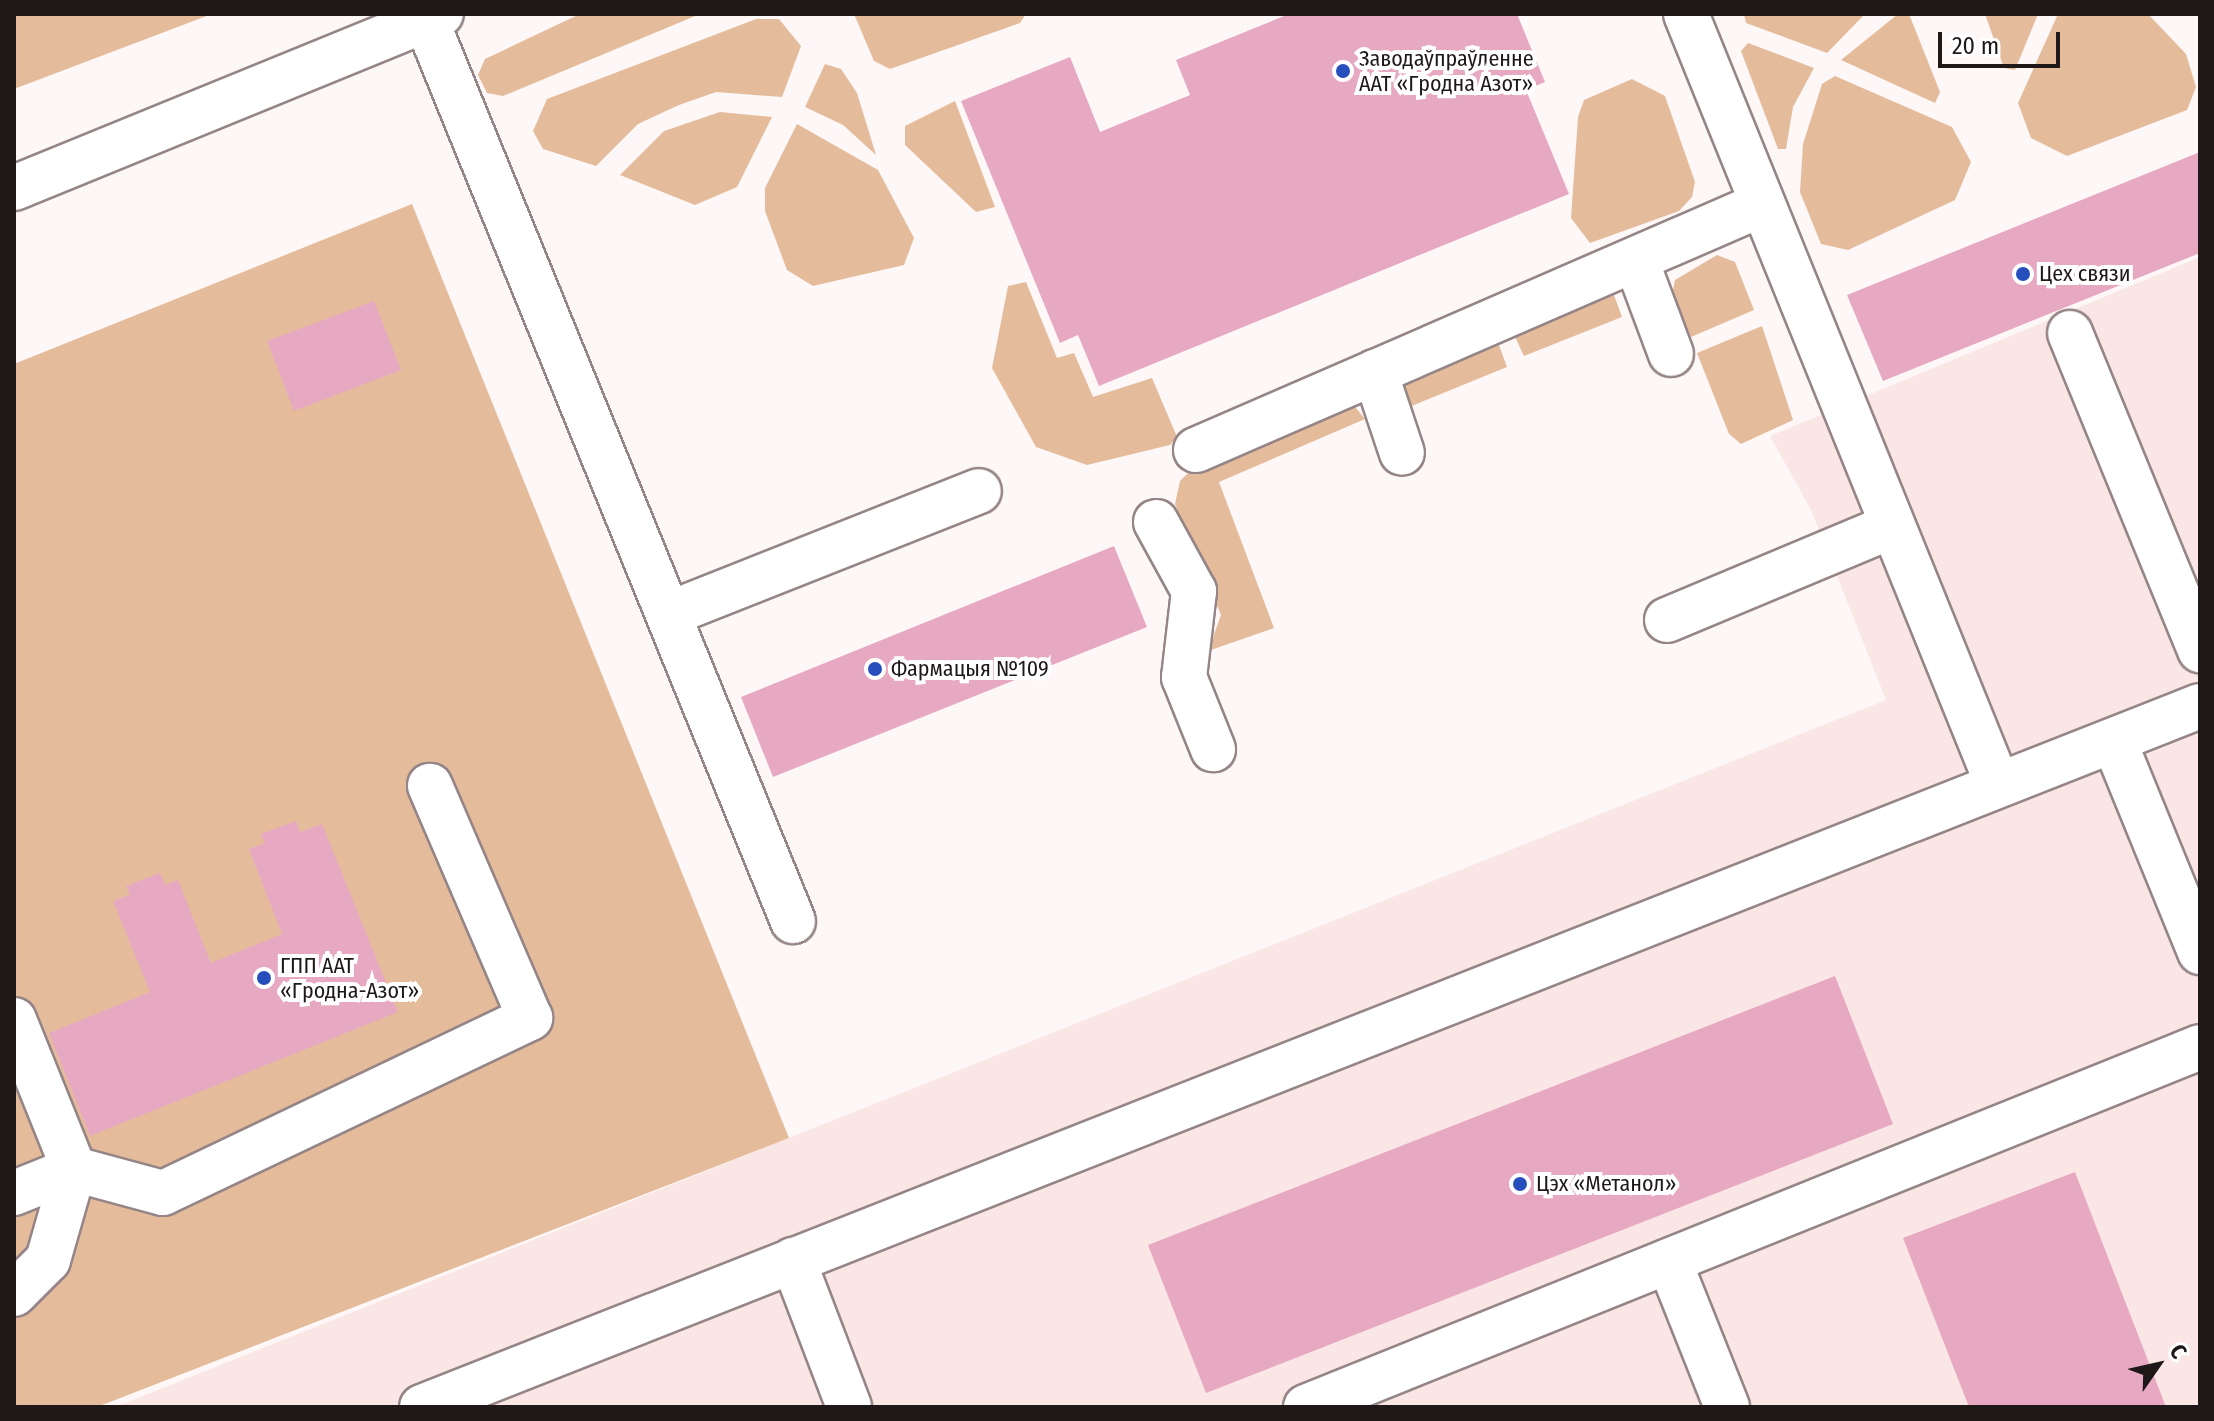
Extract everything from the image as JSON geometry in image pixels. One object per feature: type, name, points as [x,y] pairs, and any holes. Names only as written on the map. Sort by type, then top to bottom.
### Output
[{"type":"street","points":[[1686,14],[1760,205],[1997,783]]},
{"type":"street","points":[[14,188],[433,17],[793,921]]},
{"type":"street","points":[[1196,450],[1637,263],[1760,205]]},
{"type":"street","points":[[1637,263],[1671,354]]},
{"type":"street","points":[[2070,333],[2200,650]]},
{"type":"street","points":[[1375,372],[1402,453]]},
{"type":"street","points":[[671,613],[979,491]]},
{"type":"street","points":[[1156,522],[1194,591],[1184,677],[1213,749]]},
{"type":"street","points":[[1667,620],[1892,526]]},
{"type":"street","points":[[422,1407],[1997,783],[2200,706]]},
{"type":"street","points":[[2114,741],[2200,952]]},
{"type":"street","points":[[14,1193],[74,1169],[163,1193],[530,1018],[430,786]]},
{"type":"street","points":[[14,1020],[74,1169],[48,1260],[14,1294]]},
{"type":"street","points":[[1306,1407],[2200,1047]]},
{"type":"street","points":[[793,1260],[849,1407]]},
{"type":"street","points":[[1669,1261],[1727,1407]]},
{"type":"shaded area","points":[[14,14],[212,14],[14,89]]},
{"type":"shaded area","points":[[580,14],[700,14],[503,96],[487,93],[478,75],[485,59]]},
{"type":"shaded area","points":[[854,14],[1026,14],[1020,23],[890,69],[874,61]]},
{"type":"shaded area","points":[[1865,14],[1827,53],[1746,23],[1744,15]]},
{"type":"shaded area","points":[[1898,14],[1909,14],[1940,92],[1935,103],[1841,60]]},
{"type":"shaded area","points":[[1985,14],[2038,14],[2015,70],[2004,68]]},
{"type":"shaded area","points":[[2058,14],[2148,14],[2186,54],[2196,87],[2187,110],[2067,156],[2031,138],[2018,103]]},
{"type":"shaded area","points":[[756,19],[779,19],[801,46],[782,97],[716,92],[679,105],[638,124],[596,166],[543,149],[533,131],[547,99]]},
{"type":"shaded area","points":[[1748,43],[1814,68],[1793,107],[1786,149],[1778,149],[1741,51]]},
{"type":"shaded area","points":[[825,64],[841,69],[857,93],[876,155],[843,125],[805,107]]},
{"type":"shaded area","points":[[1835,76],[1952,127],[1971,162],[1955,200],[1848,250],[1821,244],[1800,192],[1803,144],[1822,84]]},
{"type":"shaded area","points":[[1632,79],[1665,96],[1695,182],[1692,197],[1679,211],[1590,243],[1571,218],[1578,117],[1584,100]]},
{"type":"shaded area","points":[[955,101],[995,207],[976,212],[905,145],[905,126]]},
{"type":"shaded area","points":[[720,112],[772,117],[737,187],[695,205],[620,175],[664,131]]},
{"type":"shaded area","points":[[797,124],[878,170],[914,238],[904,265],[813,286],[787,270],[765,211],[765,188]]},
{"type":"shaded area","points":[[412,204],[789,1138],[97,1407],[14,1407],[14,364]]},
{"type":"shaded area","points":[[1717,255],[1735,262],[1754,310],[1691,337],[1672,295],[1675,280]]},
{"type":"shaded area","points":[[2200,257],[2200,1407],[115,1407],[1886,700],[1811,510],[1770,436]]},
{"type":"shaded area","points":[[1026,282],[1057,358],[1074,353],[1093,397],[1152,378],[1177,437],[1170,445],[1087,465],[1036,447],[992,368],[1008,286]]},
{"type":"shaded area","points":[[1614,295],[1622,317],[1524,356],[1514,335]]},
{"type":"shaded area","points":[[1762,326],[1793,420],[1741,444],[1729,434],[1697,353]]},
{"type":"shaded area","points":[[1499,345],[1507,367],[1409,407],[1399,386]]},
{"type":"shaded area","points":[[1350,401],[1365,419],[1219,482],[1274,628],[1208,651],[1221,615],[1175,504],[1180,481],[1194,467]]},
{"type":"building","points":[[1289,14],[1517,14],[1545,82],[1526,90],[1569,194],[1099,386],[1078,335],[1060,343],[961,101],[1070,57],[1100,132],[1190,95],[1176,60]]},
{"type":"building","name":"Цех связи","points":[[2200,152],[2200,253],[1883,381],[1847,295]]},
{"type":"building","points":[[374,301],[401,370],[294,411],[267,341]]},
{"type":"building","points":[[1114,546],[1147,627],[773,777],[741,697]]},
{"type":"building","name":"ГПП ААТ «Гродна-Азот»","points":[[296,821],[300,832],[322,824],[398,1012],[90,1136],[49,1033],[150,992],[113,901],[130,895],[126,886],[160,873],[165,885],[178,880],[211,963],[282,934],[249,849],[265,843],[261,834]]},
{"type":"building","name":"Цэх «Метанол»","points":[[1835,976],[1893,1124],[1206,1393],[1148,1245]]},
{"type":"building","points":[[2075,1172],[2166,1407],[1969,1407],[1903,1238]]},
{"type":"place","name":"Заводаўпраўленне ААТ «Гродна Азот»","points":[[1343,71]]},
{"type":"place","name":"Цех связи","points":[[2023,274]]},
{"type":"place","name":"Фармацыя №109","points":[[875,669]]},
{"type":"place","name":"ГПП ААТ «Гродна-Азот»","points":[[264,978]]},
{"type":"place","name":"Цэх «Метанол»","points":[[1520,1184]]}]
